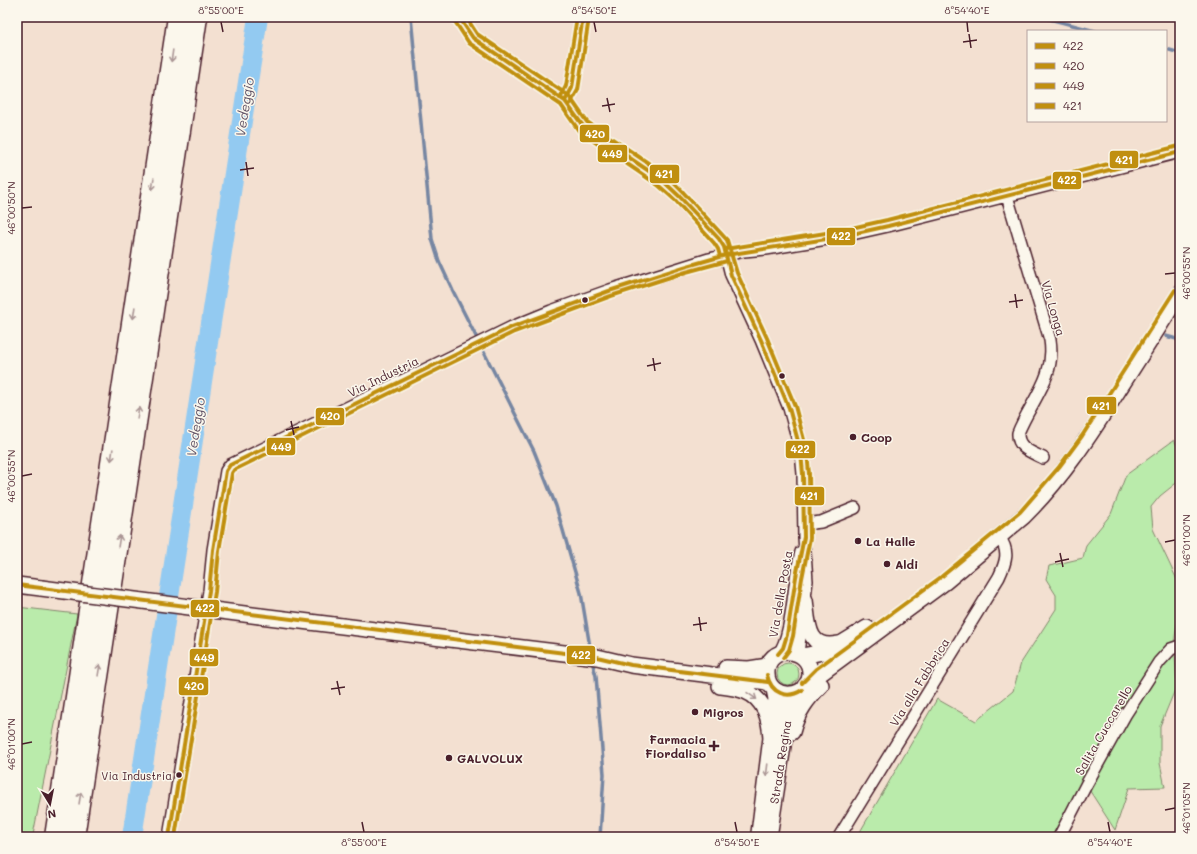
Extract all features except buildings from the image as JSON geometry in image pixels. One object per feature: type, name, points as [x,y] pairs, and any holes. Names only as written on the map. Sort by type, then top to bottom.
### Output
[{"type":"highway","points":[[55,837],[178,17]]},
{"type":"highway","points":[[74,837],[198,17]]},
{"type":"main road","name":"Strada Regina","points":[[769,837],[789,707],[792,699],[820,674],[945,582],[1024,516],[1036,504],[1070,464],[1098,423],[1180,293]]},
{"type":"main road","name":"Strada Regina","points":[[800,655],[823,652],[848,640],[941,575],[980,552]]},
{"type":"main road","points":[[774,800],[785,763],[793,727],[800,709],[805,702],[835,673],[921,608],[945,582]]},
{"type":"main road","points":[[17,585],[591,656],[636,658],[737,669],[768,666]]},
{"type":"main road","points":[[806,600],[809,628],[812,637],[824,645],[834,645],[848,640]]},
{"type":"main road","points":[[591,656],[634,665],[771,686],[780,693],[787,695],[794,694],[803,689],[809,681],[810,667],[807,661],[800,655],[792,652],[785,652],[778,654],[770,661],[768,666],[767,671],[771,686],[776,699],[759,837]]},
{"type":"main road","points":[[634,665],[649,672],[748,692],[759,701],[764,708],[770,722],[771,739]]},
{"type":"street","points":[[726,255],[839,237],[888,226],[1180,152]]},
{"type":"street","name":"Via Longa","points":[[1007,196],[1052,348],[1049,372],[1018,432],[1021,446],[1043,458]]},
{"type":"street","name":"Via Industria","points":[[169,837],[209,591],[226,471],[230,465],[479,343],[551,311],[610,290],[726,255]]},
{"type":"street","name":"Via della Posta","points":[[726,255],[731,275],[761,340],[789,408],[801,452],[807,581],[800,655]]},
{"type":"street","points":[[804,524],[821,522],[855,508]]},
{"type":"street","name":"Via della Posta","points":[[778,654],[783,648],[787,635],[804,537]]},
{"type":"street","name":"Via alla Fabbrica","points":[[839,837],[999,577],[1004,567],[1006,556],[1004,544],[999,537]]},
{"type":"street","name":"Salita Cuccarello","points":[[1059,837],[1125,715],[1159,662],[1171,649],[1180,646]]},
{"type":"green space","points":[[1174,440],[1180,452],[1180,480],[1160,496],[1151,507],[1153,529],[1180,586],[1180,603],[1174,643],[1177,685],[1160,726],[1160,763],[1165,787],[1129,788],[1115,830],[1086,785],[1057,837],[857,837],[937,699],[976,721],[1013,691],[1021,663],[1056,609],[1056,595],[1046,579],[1049,566],[1083,558],[1086,545],[1111,514],[1126,475]]},
{"type":"green space","points":[[17,607],[77,614],[33,835],[17,835]]},
{"type":"green space","points":[[784,663],[792,663],[799,670],[799,678],[792,685],[784,685],[777,678],[777,670]]},
{"type":"waterway","name":"Vedeggio","points":[[132,837],[258,17]]},
{"type":"waterway","points":[[411,17],[432,239],[439,261],[453,291],[534,451],[556,506],[581,593],[591,653]]},
{"type":"waterway","points":[[1042,17],[1091,30]]},
{"type":"waterway","points":[[1167,49],[1180,53]]},
{"type":"waterway","points":[[1166,336],[1180,340]]},
{"type":"waterway","points":[[592,661],[596,676],[604,774],[600,837]]},
{"type":"transit line","name":"420","points":[[459,17],[473,38],[565,101],[583,126],[662,180],[719,239],[724,247],[726,255]]},
{"type":"transit line","name":"421","points":[[466,17],[477,34],[569,96],[587,122],[666,175],[727,240],[737,273],[767,338],[795,406],[807,451],[809,474],[810,538],[793,636],[789,650],[783,658]]},
{"type":"transit line","name":"421","points":[[560,98],[566,86],[577,17]]},
{"type":"transit line","name":"420","points":[[565,101],[572,88],[583,17]]},
{"type":"transit line","name":"449","points":[[570,104],[578,90],[589,18]]},
{"type":"transit line","name":"449","points":[[454,20],[469,43],[561,105],[579,131],[658,185],[675,200],[714,243],[720,256]]},
{"type":"transit line","name":"421","points":[[725,249],[838,231],[887,220],[1179,146]]},
{"type":"transit line","name":"422","points":[[726,255],[839,237],[888,226],[1180,152]]},
{"type":"transit line","name":"422","points":[[726,255],[731,275],[761,340],[789,408],[801,452],[803,474],[804,537],[787,635],[783,648],[778,654]]},
{"type":"transit line","name":"420","points":[[169,837],[209,591],[213,550],[226,471],[230,465],[512,327],[609,291],[726,255]]},
{"type":"transit line","name":"449","points":[[175,837],[215,592],[219,551],[232,473],[234,470],[514,332],[611,296],[686,272],[727,261]]},
{"type":"transit line","name":"421","points":[[802,683],[816,669],[941,577],[1020,512],[1059,467],[1082,436],[1175,290]]},
{"type":"transit line","name":"422","points":[[17,585],[597,657],[631,665],[768,682]]},
{"type":"transit line","name":"422","points":[[767,675],[772,686],[780,693],[791,694],[802,690]]},
{"type":"place","name":"Coop","points":[[853,437]]},
{"type":"place","name":"La Halle","points":[[858,541]]},
{"type":"place","name":"Aldi","points":[[887,564]]},
{"type":"place","name":"Migros","points":[[695,712]]},
{"type":"place","name":"Farmacia Fiordaliso","points":[[714,746]]},
{"type":"place","name":"GALVOLUX","points":[[449,758]]},
{"type":"place","name":"Via Industria","points":[[179,775]]}]
